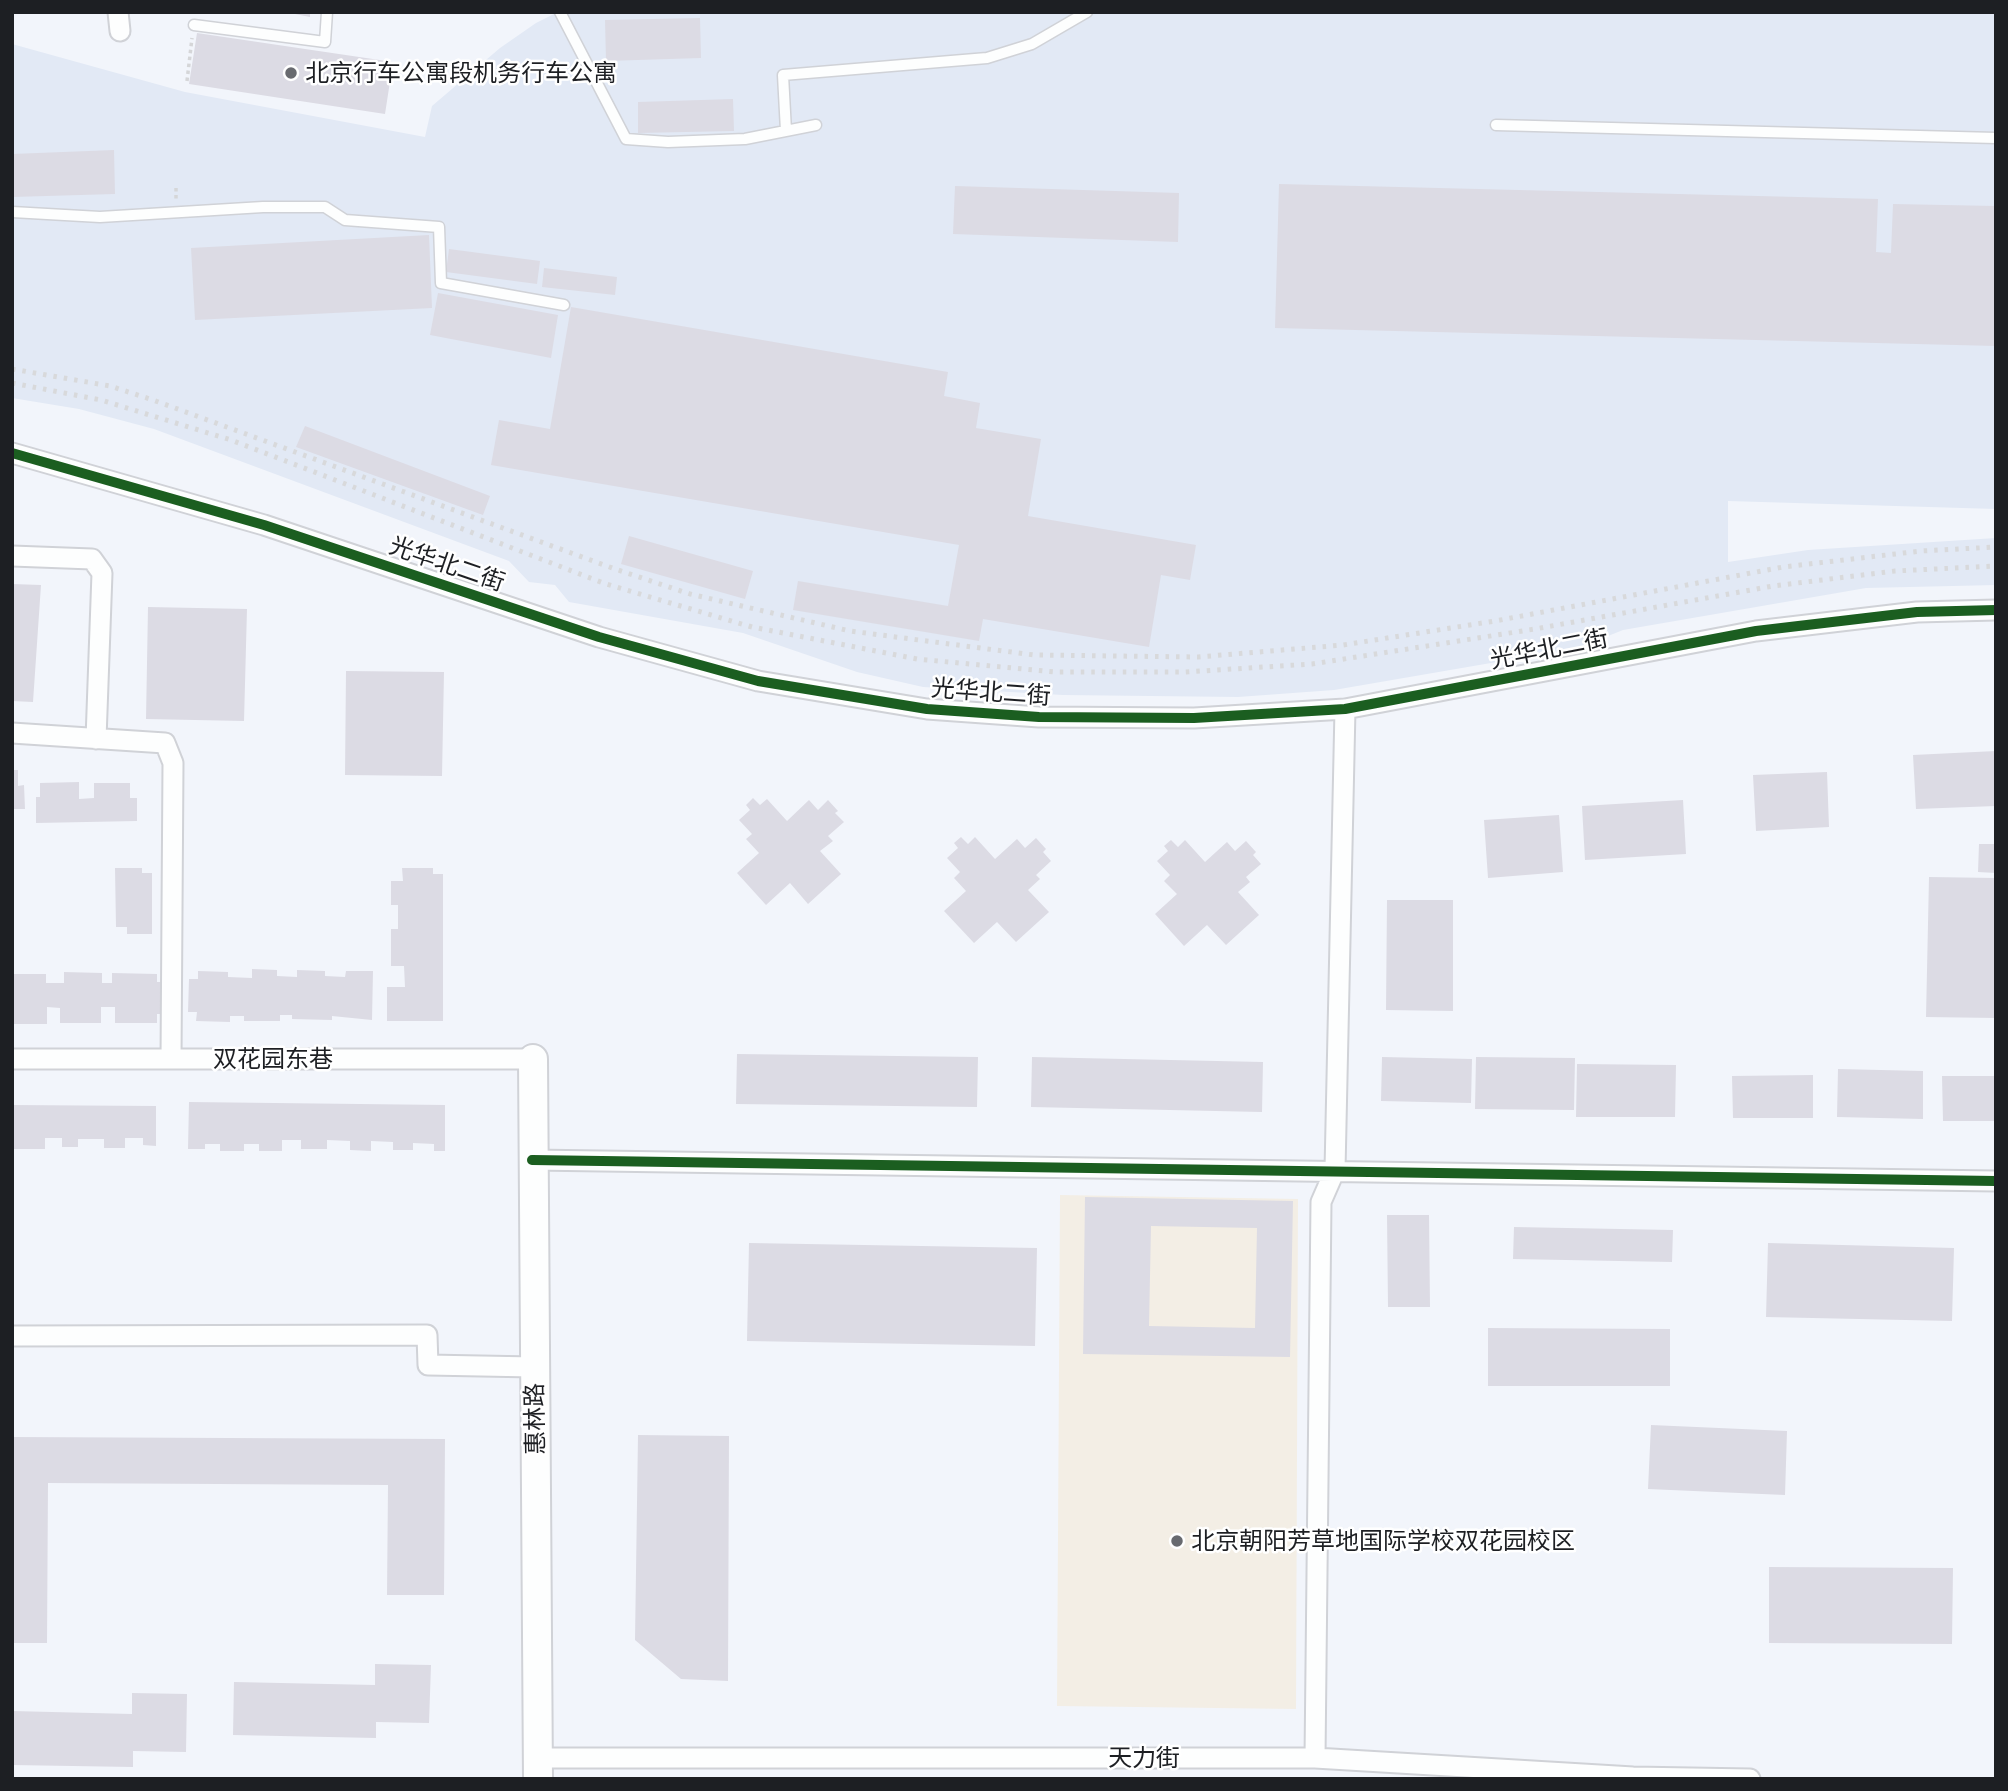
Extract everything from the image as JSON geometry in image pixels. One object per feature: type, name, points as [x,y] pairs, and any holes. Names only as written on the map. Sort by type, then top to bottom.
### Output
[{"type":"street","name":"光华北二街","points":[[12,453],[264,525],[599,638],[758,681],[927,709],[1039,718],[1194,718],[1345,709],[1756,631],[1917,612],[1996,610]]},
{"type":"street","points":[[12,556],[92,559],[102,573],[96,739]]},
{"type":"street","points":[[1315,1758],[1321,1202],[1335,1170],[1345,709]]},
{"type":"street","points":[[12,733],[165,744],[173,763],[171,1059]]},
{"type":"street","name":"双花园东巷","points":[[12,1059],[533,1059]]},
{"type":"street","name":"惠林路","points":[[533,1059],[538,1768]]},
{"type":"street","points":[[532,1160],[1996,1181]]},
{"type":"street","points":[[12,1336],[427,1335],[428,1365],[534,1367]]},
{"type":"street","name":"天力街","points":[[538,1768],[1315,1758],[1633,1778],[1750,1779]]},
{"type":"lane","points":[[194,25],[325,42],[327,12]]},
{"type":"lane","points":[[560,12],[626,139],[668,142],[745,139],[816,125]]},
{"type":"lane","points":[[786,131],[783,75],[987,58],[1032,44],[1087,12]]},
{"type":"lane","points":[[1496,125],[1996,138]]},
{"type":"lane","points":[[12,212],[100,217],[262,206],[325,207],[345,220],[439,227],[441,283],[564,305]]},
{"type":"path","points":[[187,81],[194,25]]},
{"type":"shaded area","points":[[558,12],[1996,12],[1996,509],[1728,501],[1728,562],[1808,550],[1996,538],[1996,585],[1866,588],[1623,630],[1578,648],[1334,690],[1238,697],[1063,695],[923,687],[857,672],[743,633],[569,602],[555,585],[529,582],[509,561],[154,429],[79,409],[12,398],[12,44],[185,92],[425,137],[432,106],[500,48],[536,23]]},
{"type":"shaded area","name":"北京朝阳芳草地国际学校双花园校区","points":[[1060,1195],[1298,1199],[1296,1709],[1057,1706]]},
{"type":"building","points":[[285,12],[310,12],[310,17]]},
{"type":"building","points":[[700,18],[701,58],[606,61],[605,20]]},
{"type":"building","name":"北京行车公寓段机务行车公寓","points":[[197,33],[393,62],[385,114],[189,84]]},
{"type":"building","points":[[733,99],[734,131],[638,133],[638,102]]},
{"type":"building","points":[[114,150],[115,194],[12,197],[12,154]]},
{"type":"building","points":[[1279,184],[1878,199],[1876,252],[1891,253],[1893,204],[1996,206],[1996,346],[1275,328]]},
{"type":"building","points":[[955,186],[1179,193],[1178,242],[953,234]]},
{"type":"building","points":[[429,235],[432,308],[195,320],[191,248]]},
{"type":"building","points":[[449,249],[540,261],[537,284],[446,272]]},
{"type":"building","points":[[544,268],[617,277],[615,295],[542,287]]},
{"type":"building","points":[[438,293],[558,315],[551,358],[430,335]]},
{"type":"building","points":[[571,307],[948,372],[944,396],[980,403],[976,428],[1041,439],[1028,516],[1196,545],[1190,580],[1161,575],[1149,647],[983,619],[979,641],[793,610],[798,581],[948,606],[959,545],[491,465],[499,420],[550,429]]},
{"type":"building","points":[[305,426],[490,496],[483,515],[296,447]]},
{"type":"building","points":[[629,536],[753,571],[745,599],[621,564]]},
{"type":"building","points":[[12,584],[41,585],[33,702],[12,701]]},
{"type":"building","points":[[148,607],[247,609],[244,721],[146,719]]},
{"type":"building","points":[[346,671],[444,672],[442,776],[345,775]]},
{"type":"building","points":[[1996,751],[1996,806],[1916,809],[1913,755]]},
{"type":"building","points":[[12,770],[18,770],[18,786],[24,785],[25,809],[12,809]]},
{"type":"building","points":[[1827,772],[1829,827],[1756,831],[1753,775]]},
{"type":"building","points":[[79,782],[79,799],[94,798],[94,783],[130,783],[130,798],[137,798],[137,821],[36,823],[36,797],[40,797],[40,783]]},
{"type":"building","points":[[753,798],[760,805],[767,799],[787,821],[809,800],[818,810],[828,800],[844,822],[828,836],[833,841],[820,851],[841,874],[808,904],[790,883],[766,905],[737,873],[759,853],[746,839],[752,834],[739,820],[750,810],[746,805]]},
{"type":"building","points":[[1683,800],[1686,854],[1585,860],[1582,806]]},
{"type":"building","points":[[1559,815],[1563,872],[1488,878],[1484,820]]},
{"type":"building","points":[[961,837],[968,844],[975,837],[995,859],[1017,839],[1025,848],[1036,838],[1046,849],[1043,852],[1051,861],[1036,875],[1040,879],[1028,890],[1049,912],[1016,942],[997,922],[974,943],[944,911],[966,891],[954,878],[960,872],[947,858],[958,848],[954,843]]},
{"type":"building","points":[[1171,840],[1178,847],[1185,840],[1205,862],[1227,842],[1235,851],[1246,841],[1256,852],[1253,855],[1261,864],[1246,877],[1250,882],[1238,892],[1259,915],[1226,945],[1207,925],[1184,946],[1155,914],[1177,894],[1164,881],[1170,875],[1157,861],[1168,851],[1164,846]]},
{"type":"building","points":[[1979,844],[1996,844],[1996,873],[1978,872]]},
{"type":"building","points":[[115,868],[142,868],[142,873],[152,873],[152,934],[127,934],[127,927],[116,927]]},
{"type":"building","points":[[402,868],[433,868],[433,874],[443,874],[443,1021],[387,1021],[387,987],[405,987],[404,966],[391,966],[391,929],[398,929],[398,905],[391,905],[391,881],[403,881]]},
{"type":"building","points":[[1929,877],[1996,878],[1996,1018],[1926,1017]]},
{"type":"building","points":[[1387,900],[1453,900],[1453,1011],[1386,1010]]},
{"type":"building","points":[[252,969],[277,970],[277,976],[297,977],[297,970],[325,971],[325,976],[345,977],[346,971],[373,971],[372,1020],[332,1016],[332,1020],[292,1019],[292,1015],[280,1015],[280,1021],[244,1021],[244,1016],[230,1016],[230,1022],[196,1021],[197,1012],[188,1012],[189,979],[198,979],[198,971],[228,972],[228,977],[252,978]]},
{"type":"building","points":[[64,972],[102,973],[102,983],[112,983],[112,973],[157,974],[157,982],[162,982],[161,1014],[157,1014],[157,1023],[115,1023],[115,1007],[101,1007],[101,1023],[60,1023],[60,1008],[47,1007],[47,1024],[12,1024],[12,974],[46,974],[46,983],[64,983]]},
{"type":"building","points":[[737,1054],[978,1057],[977,1107],[736,1104]]},
{"type":"building","points":[[1032,1057],[1263,1062],[1262,1112],[1031,1107]]},
{"type":"building","points":[[1382,1057],[1472,1059],[1471,1103],[1381,1101]]},
{"type":"building","points":[[1476,1057],[1575,1058],[1574,1110],[1475,1109]]},
{"type":"building","points":[[1577,1064],[1676,1065],[1675,1117],[1576,1117]]},
{"type":"building","points":[[1838,1069],[1923,1071],[1923,1119],[1837,1117]]},
{"type":"building","points":[[1813,1075],[1813,1118],[1733,1118],[1732,1076]]},
{"type":"building","points":[[1942,1076],[1996,1076],[1996,1121],[1943,1121]]},
{"type":"building","points":[[189,1102],[445,1105],[445,1151],[434,1151],[434,1144],[413,1143],[413,1150],[393,1150],[393,1142],[371,1141],[371,1151],[350,1150],[350,1141],[327,1140],[327,1149],[301,1149],[301,1140],[282,1140],[282,1151],[259,1151],[259,1144],[244,1144],[244,1151],[220,1151],[220,1144],[205,1144],[205,1149],[188,1149]]},
{"type":"building","points":[[12,1105],[156,1106],[156,1146],[143,1145],[143,1138],[125,1138],[125,1148],[104,1148],[104,1139],[78,1139],[78,1147],[62,1147],[62,1138],[45,1138],[45,1149],[14,1149]]},
{"type":"building","points":[[1085,1197],[1293,1201],[1290,1357],[1083,1354]],"holes":[[[1151,1226],[1257,1228],[1255,1328],[1149,1326]]]},
{"type":"building","points":[[1387,1215],[1429,1215],[1430,1307],[1388,1307]]},
{"type":"building","points":[[1514,1227],[1673,1230],[1672,1262],[1513,1259]]},
{"type":"building","points":[[749,1243],[1037,1248],[1035,1346],[747,1341]]},
{"type":"building","points":[[1768,1243],[1954,1248],[1952,1321],[1766,1317]]},
{"type":"building","points":[[1488,1328],[1670,1329],[1670,1386],[1488,1386]]},
{"type":"building","points":[[1651,1425],[1787,1431],[1785,1495],[1648,1489]]},
{"type":"building","points":[[638,1435],[729,1436],[728,1681],[681,1679],[635,1640]]},
{"type":"building","points":[[12,1437],[445,1439],[444,1595],[387,1595],[388,1485],[48,1483],[47,1643],[12,1643]]},
{"type":"building","points":[[1769,1567],[1953,1568],[1952,1644],[1769,1643]]},
{"type":"building","points":[[375,1664],[431,1665],[429,1723],[376,1722],[376,1738],[233,1735],[234,1682],[375,1685]]},
{"type":"building","points":[[132,1693],[187,1694],[186,1752],[133,1751],[133,1767],[12,1765],[12,1711],[132,1714]]},
{"type":"railway","points":[[12,369],[110,386],[153,400],[690,594],[850,631],[1034,655],[1198,657],[1343,645],[1495,621],[1783,567],[1921,551],[1996,547]]},
{"type":"railway","points":[[12,383],[101,400],[231,440],[606,584],[752,627],[917,659],[1055,672],[1185,672],[1312,664],[1535,629],[1773,586],[1895,571],[1996,566]]},
{"type":"cycle path","points":[[12,453],[264,525],[599,637],[758,681],[927,709],[1039,717],[1194,718],[1345,709],[1756,631],[1917,612],[1996,610]]},
{"type":"cycle path","points":[[532,1160],[1996,1181]]},
{"type":"place","name":"北京行车公寓段机务行车公寓","points":[[291,73]]},
{"type":"place","name":"北京朝阳芳草地国际学校双花园校区","points":[[1177,1541]]}]
